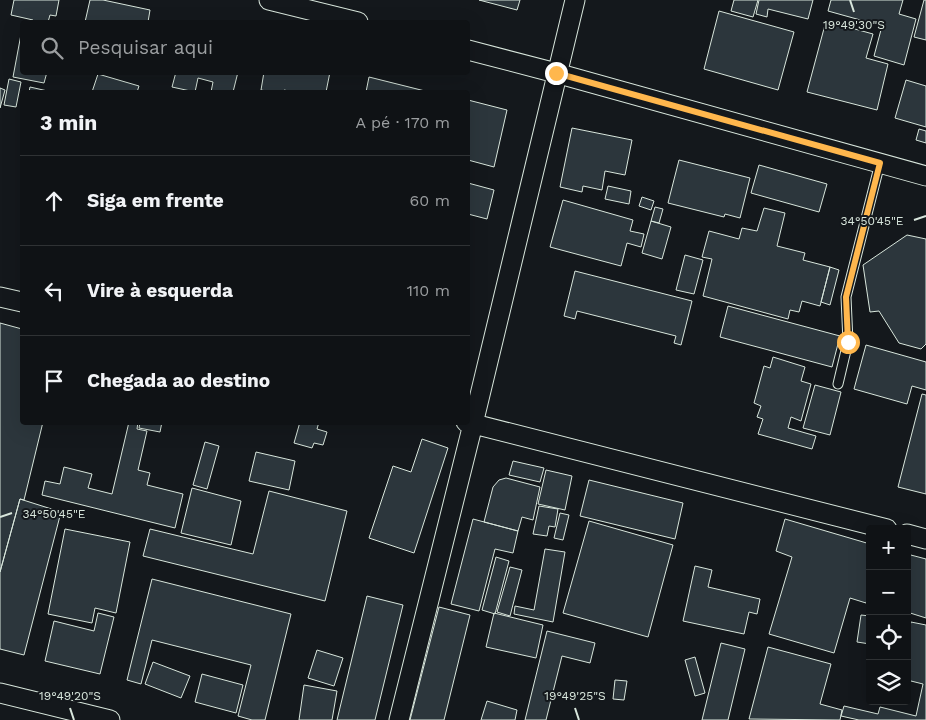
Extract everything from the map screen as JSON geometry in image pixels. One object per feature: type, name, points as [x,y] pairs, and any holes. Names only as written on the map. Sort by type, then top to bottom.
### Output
[{"type":"street","points":[[269,0],[350,20]]},
{"type":"street","points":[[575,0],[470,423],[871,525]]},
{"type":"street","points":[[470,51],[926,176]]},
{"type":"street","points":[[1,297],[20,302]]},
{"type":"street","points":[[399,720],[470,425]]},
{"type":"street","points":[[911,535],[926,539]]},
{"type":"street","points":[[0,692],[110,720]]},
{"type":"lane","points":[[838,384],[848,342],[846,297],[880,163]]},
{"type":"building","points":[[14,0],[59,0],[56,16],[50,15],[49,20],[33,20],[11,15]]},
{"type":"building","points":[[90,0],[103,0],[150,10],[148,20],[85,20]]},
{"type":"building","points":[[479,0],[520,0],[517,10]]},
{"type":"building","points":[[734,0],[758,0],[753,17],[731,11]]},
{"type":"building","points":[[759,0],[813,0],[808,19],[768,9],[767,17],[756,14]]},
{"type":"building","points":[[831,0],[903,0],[899,14],[916,19],[904,65],[874,56],[882,26],[828,11]]},
{"type":"building","points":[[924,0],[926,0],[926,40],[914,37]]},
{"type":"building","points":[[719,11],[794,32],[778,90],[704,69]]},
{"type":"building","points":[[826,21],[873,34],[866,58],[888,64],[877,110],[807,92]]},
{"type":"building","points":[[20,40],[20,75],[46,75],[44,83],[13,77]]},
{"type":"building","points":[[98,75],[139,86],[138,90],[93,90]]},
{"type":"building","points":[[175,75],[237,75],[234,90],[211,90],[213,82],[198,78],[195,90],[172,87]]},
{"type":"building","points":[[264,75],[329,75],[326,90],[261,90]]},
{"type":"building","points":[[369,77],[421,90],[366,90]]},
{"type":"building","points":[[9,79],[21,82],[16,107],[4,105]]},
{"type":"building","points":[[906,80],[926,86],[926,127],[895,118]]},
{"type":"building","points":[[30,87],[43,90],[29,90]]},
{"type":"building","points":[[0,88],[5,90],[0,108]]},
{"type":"building","points":[[470,101],[507,110],[494,167],[470,161]]},
{"type":"building","points":[[572,128],[632,140],[625,175],[605,171],[602,190],[583,186],[582,192],[560,187]]},
{"type":"building","points":[[919,129],[926,131],[926,143],[916,140]]},
{"type":"building","points":[[679,160],[750,178],[740,218],[725,214],[724,217],[668,203]]},
{"type":"building","points":[[759,165],[827,184],[819,212],[751,193]]},
{"type":"building","points":[[470,184],[494,190],[487,219],[470,215]]},
{"type":"building","points":[[608,186],[631,191],[629,204],[605,199]]},
{"type":"building","points":[[642,197],[654,201],[651,210],[639,206]]},
{"type":"building","points":[[563,200],[633,220],[630,231],[644,234],[641,247],[627,243],[621,266],[550,247]]},
{"type":"building","points":[[655,207],[663,209],[659,223],[651,221]]},
{"type":"building","points":[[764,208],[785,213],[777,246],[805,253],[803,260],[830,267],[820,306],[802,301],[799,312],[790,310],[788,319],[703,296],[712,259],[702,257],[709,231],[739,239],[742,228],[757,231]]},
{"type":"building","points":[[651,221],[671,227],[662,259],[642,253]]},
{"type":"building","points":[[907,235],[926,239],[926,344],[921,349],[899,343],[879,311],[870,312],[863,265]]},
{"type":"building","points":[[685,255],[703,260],[694,294],[676,290]]},
{"type":"building","points":[[830,267],[839,270],[830,305],[821,302]]},
{"type":"building","points":[[575,271],[692,301],[681,345],[674,343],[676,336],[577,311],[575,319],[564,316]]},
{"type":"building","points":[[728,306],[840,336],[832,367],[720,337]]},
{"type":"building","points":[[0,323],[20,328],[20,425],[42,425],[24,500],[20,499],[0,572]]},
{"type":"building","points":[[866,345],[926,362],[926,390],[912,386],[907,404],[854,389]]},
{"type":"building","points":[[773,357],[805,367],[801,381],[811,384],[801,421],[791,417],[788,428],[816,436],[812,449],[758,434],[763,419],[757,417],[761,406],[754,403],[764,366],[770,368]]},
{"type":"building","points":[[815,385],[841,392],[830,435],[803,428]]},
{"type":"building","points":[[922,394],[926,395],[926,494],[898,487]]},
{"type":"building","points":[[128,425],[138,425],[137,429],[147,431],[138,470],[150,473],[147,485],[183,494],[175,528],[42,495],[45,481],[60,484],[64,467],[92,474],[88,488],[112,494]]},
{"type":"building","points":[[140,425],[161,425],[160,432],[139,428]]},
{"type":"building","points":[[299,425],[318,425],[317,429],[327,432],[323,445],[314,443],[312,448],[294,443]]},
{"type":"building","points":[[422,439],[448,448],[414,553],[369,538],[393,466],[411,472]]},
{"type":"building","points":[[205,442],[219,446],[207,489],[193,485]]},
{"type":"building","points":[[256,452],[295,461],[289,490],[249,481]]},
{"type":"building","points":[[513,461],[544,468],[540,482],[509,475]]},
{"type":"building","points":[[546,470],[572,476],[565,510],[538,504]]},
{"type":"building","points":[[506,478],[540,487],[533,520],[522,517],[518,531],[484,522],[493,487],[499,480]]},
{"type":"building","points":[[589,480],[683,503],[675,539],[580,516]]},
{"type":"building","points":[[192,488],[241,501],[231,545],[181,533]]},
{"type":"building","points":[[269,491],[347,511],[325,601],[143,556],[150,529],[253,554]]},
{"type":"building","points":[[20,499],[61,512],[24,655],[0,649],[0,572]]},
{"type":"building","points":[[539,506],[558,509],[555,527],[549,526],[547,536],[533,534]]},
{"type":"building","points":[[560,513],[569,515],[563,540],[554,538]]},
{"type":"building","points":[[473,519],[518,531],[513,553],[495,549],[479,611],[451,604]]},
{"type":"building","points":[[785,519],[866,543],[866,603],[850,598],[834,653],[769,634],[792,557],[776,551]]},
{"type":"building","points":[[589,521],[673,545],[648,637],[563,613]]},
{"type":"building","points":[[65,529],[130,542],[116,613],[95,608],[92,623],[48,614]]},
{"type":"building","points":[[545,549],[565,552],[553,622],[514,614],[515,606],[534,610]]},
{"type":"building","points":[[911,555],[926,559],[926,618],[911,613]]},
{"type":"building","points":[[496,557],[509,561],[495,614],[482,610]]},
{"type":"building","points":[[695,566],[712,570],[708,587],[760,599],[757,614],[749,612],[744,634],[683,621]]},
{"type":"building","points":[[510,567],[522,570],[510,616],[497,612]]},
{"type":"building","points":[[152,579],[291,614],[265,720],[252,720],[238,716],[251,665],[152,640],[141,684],[127,680]]},
{"type":"building","points":[[367,596],[403,605],[375,720],[337,720]]},
{"type":"building","points":[[439,607],[470,615],[444,720],[410,720]]},
{"type":"building","points":[[98,613],[114,617],[100,674],[45,661],[54,621],[94,631]]},
{"type":"building","points":[[494,613],[543,625],[536,658],[486,647]]},
{"type":"building","points":[[861,615],[866,616],[866,643],[857,642]]},
{"type":"building","points":[[911,622],[926,625],[926,720],[859,720],[841,716],[844,706],[878,714],[880,707],[916,716],[923,684],[911,681]]},
{"type":"building","points":[[547,631],[595,643],[590,663],[562,656],[546,720],[525,720]]},
{"type":"building","points":[[721,643],[745,649],[728,720],[702,720]]},
{"type":"building","points":[[768,647],[831,664],[820,704],[842,710],[840,720],[749,719]]},
{"type":"building","points":[[317,650],[343,658],[334,686],[308,678]]},
{"type":"building","points":[[695,657],[705,693],[695,696],[685,660]]},
{"type":"building","points":[[153,662],[190,676],[181,698],[145,684]]},
{"type":"building","points":[[202,674],[243,685],[236,713],[195,702]]},
{"type":"building","points":[[615,680],[627,681],[624,700],[613,699]]},
{"type":"building","points":[[304,685],[337,691],[332,720],[299,720]]},
{"type":"building","points":[[487,701],[517,710],[515,720],[481,720]]},
{"type":"route","points":[[556,73],[880,163],[846,297],[848,342]]}]
